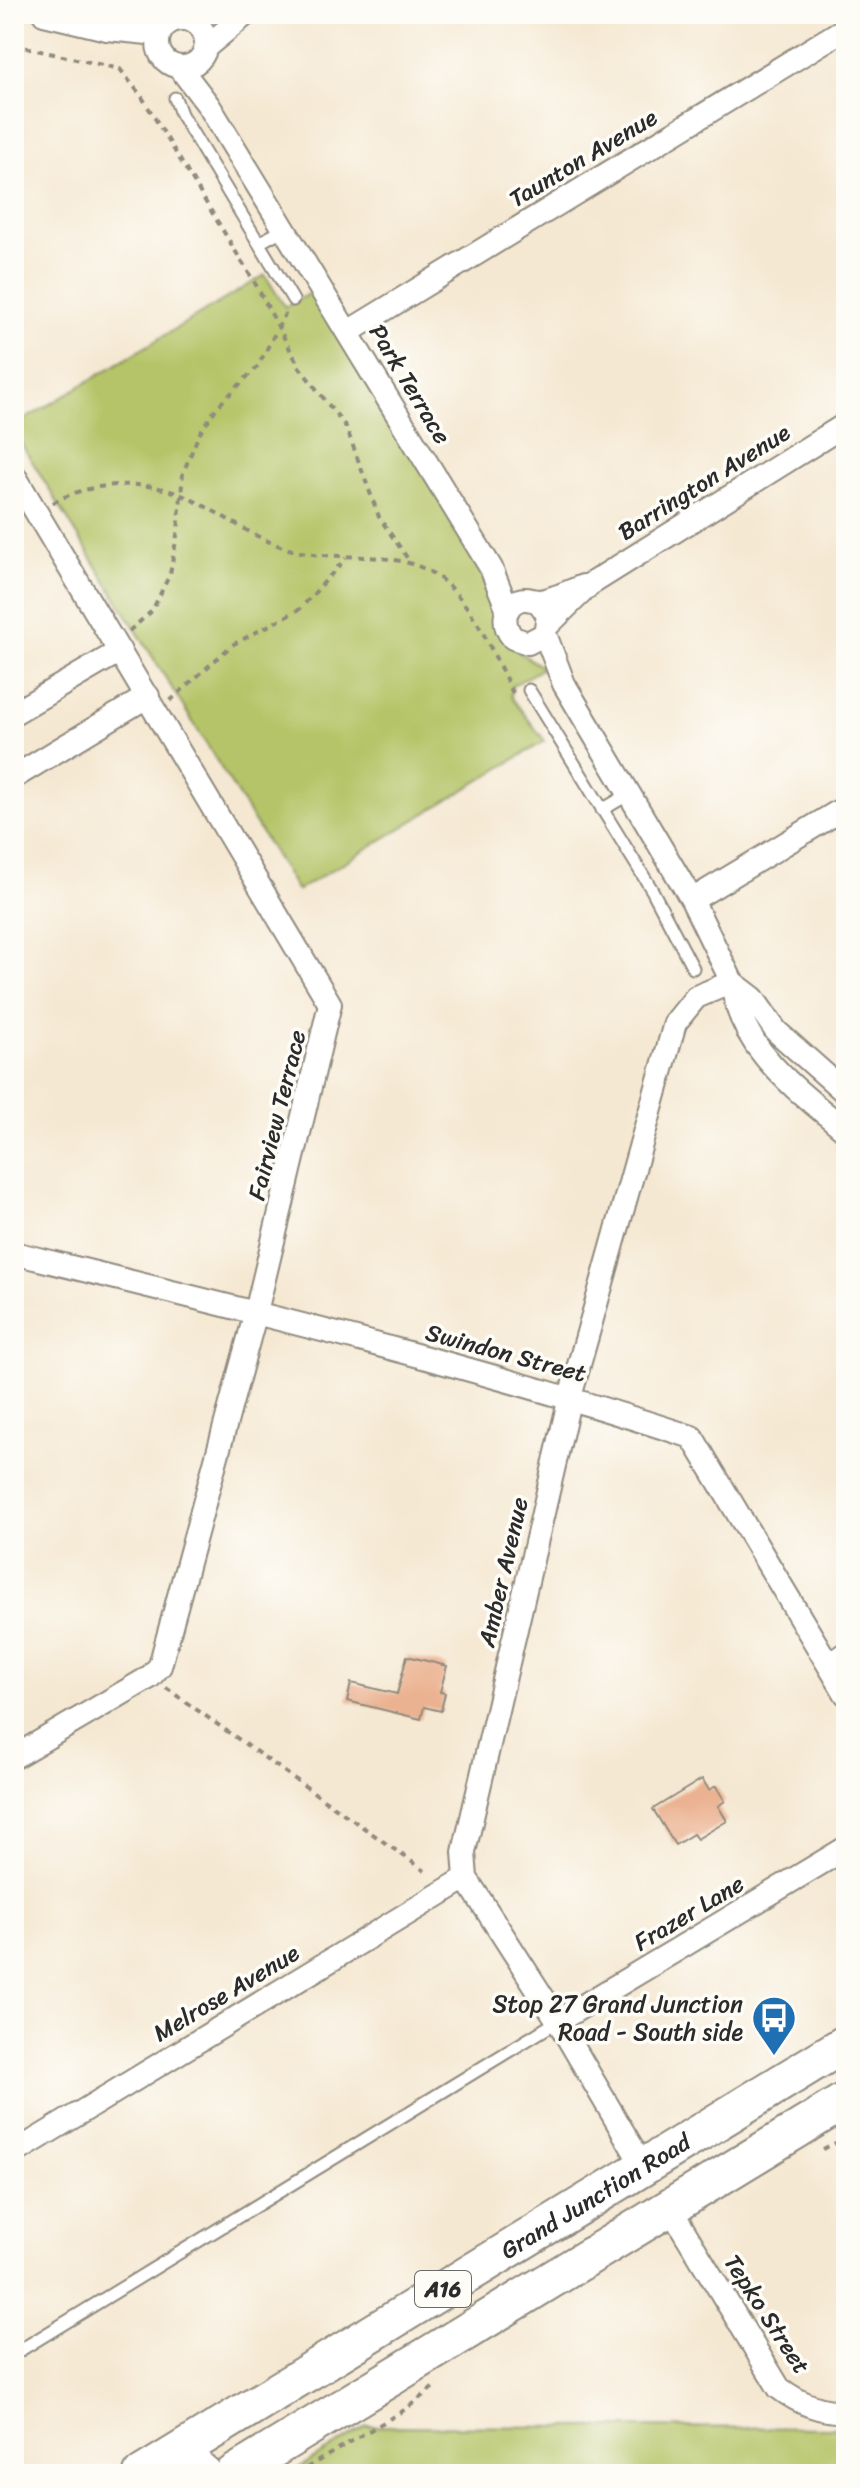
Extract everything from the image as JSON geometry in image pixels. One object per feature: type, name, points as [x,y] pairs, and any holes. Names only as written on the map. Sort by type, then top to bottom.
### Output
[{"type":"highway","name":"Grand Junction Road","points":[[142,2474],[846,2043]]},
{"type":"highway","name":"Grand Junction Road","points":[[233,2474],[846,2100]]},
{"type":"highway","points":[[166,2474],[191,2463],[204,2474]]},
{"type":"street","points":[[44,14],[107,29],[175,25],[244,15]]},
{"type":"street","points":[[175,25],[164,60],[195,58],[244,15]]},
{"type":"street","name":"Park Terrace","points":[[175,25],[206,38],[195,58],[209,106],[491,568],[522,603]]},
{"type":"street","name":"Taunton Avenue","points":[[348,332],[846,28]]},
{"type":"street","name":"Barrington Avenue","points":[[541,634],[589,585],[846,424]]},
{"type":"street","name":"Fairview Terrace","points":[[14,475],[330,1004],[256,1312],[160,1666],[150,1677]]},
{"type":"street","name":"Barrington Avenue","points":[[522,603],[589,585]]},
{"type":"street","points":[[541,634],[508,633],[522,603],[545,607],[541,634],[564,684],[692,900],[732,982],[735,1010],[763,1059],[846,1131]]},
{"type":"street","points":[[14,713],[117,646]]},
{"type":"street","points":[[14,777],[153,704]]},
{"type":"street","points":[[692,900],[846,807]]},
{"type":"street","points":[[732,982],[753,998],[776,1031],[846,1093]]},
{"type":"street","name":"Amber Avenue","points":[[466,1878],[464,1852],[570,1397],[675,1023],[696,997],[732,982]]},
{"type":"street","name":"Swindon Street","points":[[14,1253],[256,1312],[570,1397],[692,1437],[837,1659],[846,1694]]},
{"type":"street","points":[[14,1757],[150,1677]]},
{"type":"street","name":"Frazer Lane","points":[[558,2021],[846,1848]]},
{"type":"street","points":[[466,1878],[558,2021],[643,2166]]},
{"type":"street","name":"Melrose Avenue","points":[[14,2153],[466,1878]]},
{"type":"street","name":"Tepko Street","points":[[670,2208],[779,2388],[797,2402],[828,2411],[846,2412]]},
{"type":"lane","points":[[175,98],[181,114],[293,300]]},
{"type":"lane","points":[[259,243],[284,229]]},
{"type":"lane","points":[[529,690],[652,890],[693,968]]},
{"type":"lane","points":[[602,810],[629,794]]},
{"type":"lane","points":[[14,2354],[558,2021]]},
{"type":"path","points":[[14,45],[120,69],[154,116],[300,368],[346,427],[379,517],[410,562]]},
{"type":"path","points":[[117,646],[142,622],[162,595],[175,550],[183,473],[199,434],[217,407],[258,366],[293,300]]},
{"type":"path","points":[[37,512],[68,494],[107,487],[147,486],[179,494],[258,539],[297,551],[410,562],[430,572],[456,593],[479,628],[515,698],[529,690]]},
{"type":"path","points":[[153,704],[232,645],[300,609],[346,558]]},
{"type":"path","points":[[150,1677],[425,1871]]},
{"type":"green space","points":[[265,275],[285,307],[315,290],[489,579],[513,648],[543,668],[512,686],[511,697],[545,741],[297,891],[14,432],[14,426]]},
{"type":"green space","points":[[367,2426],[846,2428],[846,2474],[289,2474]]},
{"type":"building","points":[[407,1656],[447,1666],[440,1692],[445,1693],[441,1711],[424,1707],[421,1719],[347,1701],[351,1683],[397,1694]]},
{"type":"building","points":[[702,1779],[709,1790],[716,1786],[725,1801],[718,1806],[727,1821],[697,1839],[693,1834],[675,1845],[653,1809]]},
{"type":"place","name":"Stop 27 Grand Junction Road - South side","points":[[774,2057]]}]
